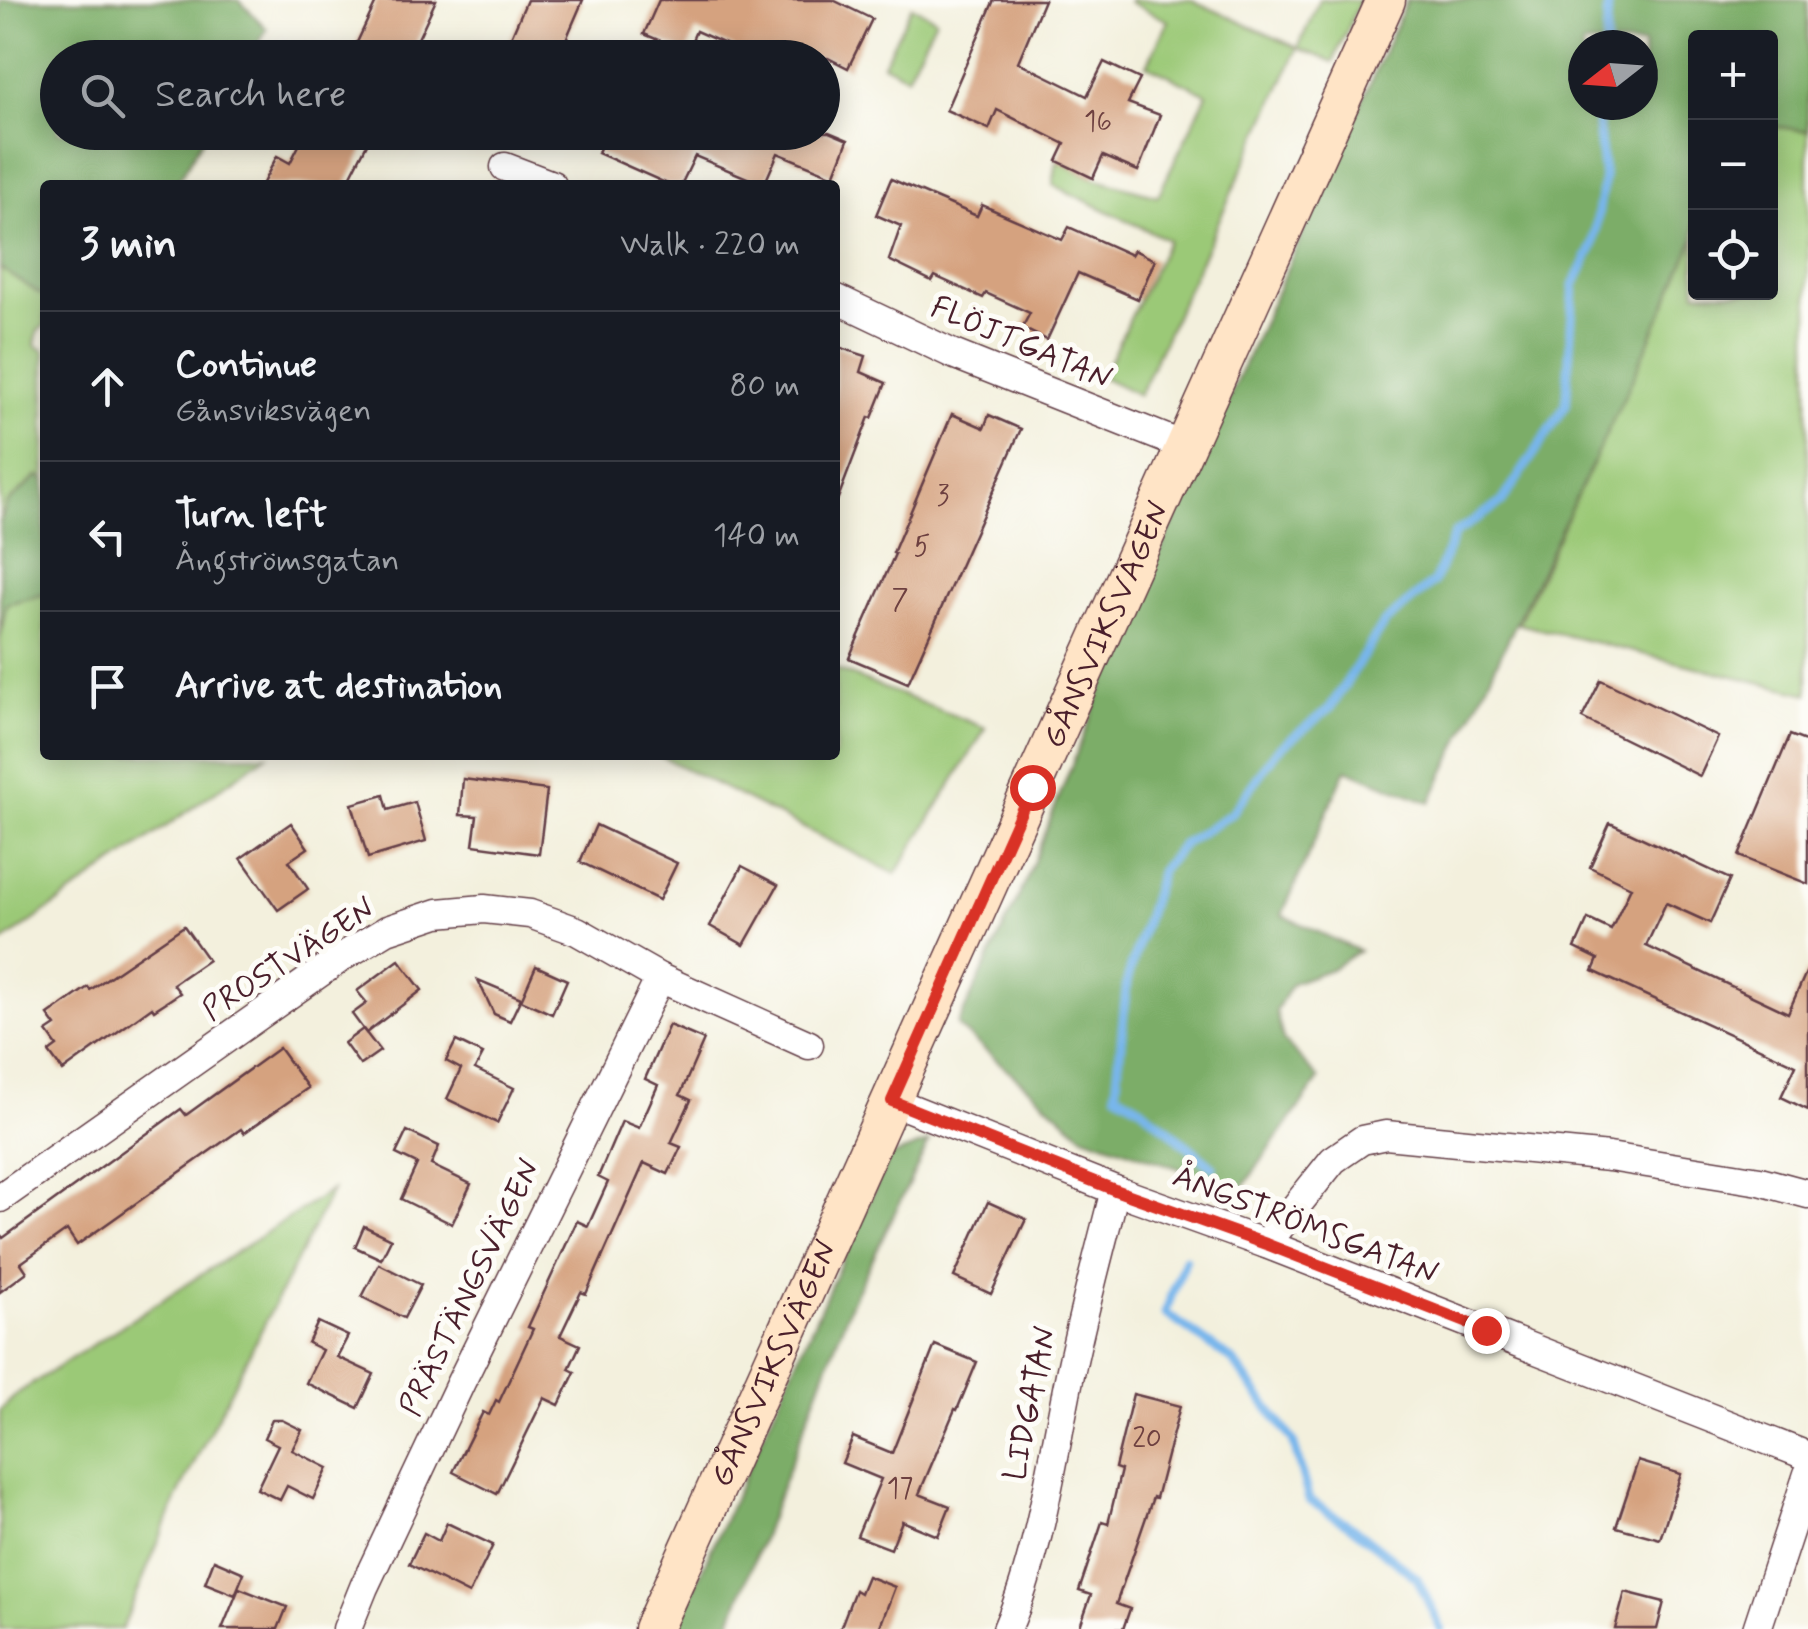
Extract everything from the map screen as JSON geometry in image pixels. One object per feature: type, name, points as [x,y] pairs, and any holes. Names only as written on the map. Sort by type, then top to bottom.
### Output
[{"type":"main road","name":"GÅNSVIKSVÄGEN","points":[[653,1629],[1386,0]]},
{"type":"street","points":[[505,166],[540,180]]},
{"type":"street","name":"FLÖJTGATAN","points":[[840,300],[953,354],[1184,446]]},
{"type":"street","name":"PROSTVÄGEN","points":[[0,1198],[342,958],[387,930],[438,913],[484,909],[530,914],[577,931],[660,978],[808,1045]]},
{"type":"street","name":"PRÄSTÄNGSVÄGEN","points":[[347,1629],[460,1382],[660,978]]},
{"type":"street","name":"ÅNGSTRÖMSGATAN","points":[[892,1101],[1808,1456]]},
{"type":"street","points":[[1266,1244],[1333,1160],[1362,1140],[1386,1135],[1609,1157],[1760,1181],[1808,1194]]},
{"type":"street","name":"LIDGATAN","points":[[1006,1629],[1042,1513],[1076,1344],[1115,1190]]},
{"type":"street","points":[[1757,1629],[1808,1474]]},
{"type":"green space","points":[[0,0],[239,0],[267,29],[261,40],[40,40],[40,150],[196,150],[179,180],[40,180],[40,294],[0,268]]},
{"type":"green space","points":[[1130,0],[1192,0],[1298,48],[1139,395],[1102,377],[1168,240],[1053,185],[1057,161],[1093,178],[1158,196],[1207,94],[1147,65],[1168,21]]},
{"type":"green space","points":[[1319,0],[1360,0],[1333,62],[1298,48]]},
{"type":"green space","points":[[1407,0],[1808,0],[1808,131],[1778,127],[1778,30],[1688,30],[1688,254],[1635,374],[1430,803],[1346,769],[1282,915],[1359,951],[1331,969],[1292,983],[1276,1011],[1283,1040],[1319,1079],[1241,1190],[1083,1135],[957,1026],[1025,883],[1126,628]]},
{"type":"green space","points":[[912,6],[936,19],[907,76],[883,64]]},
{"type":"green space","points":[[1778,127],[1808,131],[1808,694],[1518,624],[1688,250],[1688,300],[1778,300]]},
{"type":"green space","points":[[0,268],[40,294],[40,329],[35,345],[40,348],[40,478],[7,503],[0,523]]},
{"type":"green space","points":[[40,477],[40,595],[6,604],[0,639],[0,523],[7,503]]},
{"type":"green space","points":[[40,595],[40,760],[260,760],[0,944],[0,639],[6,604]]},
{"type":"green space","points":[[840,671],[986,728],[896,874],[668,760],[840,760]]},
{"type":"green space","points":[[929,1142],[851,1303],[728,1629],[675,1629],[889,1157]]},
{"type":"green space","points":[[332,1190],[178,1495],[122,1629],[0,1629],[0,1411],[18,1393]]},
{"type":"building","points":[[377,0],[436,0],[417,40],[358,40]]},
{"type":"building","points":[[527,0],[583,0],[566,40],[510,40]]},
{"type":"building","points":[[659,0],[833,0],[872,19],[848,68],[840,64],[840,40],[716,40],[696,31],[692,40],[658,40],[644,34]]},
{"type":"building","points":[[994,0],[1044,0],[1018,62],[1087,96],[1104,62],[1140,79],[1128,103],[1160,115],[1138,171],[1103,156],[1093,178],[1057,161],[1065,144],[997,110],[989,129],[946,110]]},
{"type":"building","points":[[840,137],[848,140],[834,176],[778,153],[766,180],[752,180],[695,156],[683,180],[659,180],[598,153],[840,150]]},
{"type":"building","points":[[297,150],[364,150],[349,180],[265,180],[277,156],[290,163]]},
{"type":"building","points":[[891,179],[977,216],[982,205],[1062,240],[1069,227],[1131,255],[1134,250],[1155,260],[1138,299],[1078,273],[1047,340],[1022,328],[1030,313],[986,293],[983,298],[935,276],[932,281],[889,260],[901,226],[876,215]]},
{"type":"building","points":[[840,348],[866,356],[861,372],[886,383],[872,418],[869,417],[840,493]]},
{"type":"building","points":[[952,414],[984,428],[989,415],[1021,429],[908,683],[849,658]]},
{"type":"building","points":[[1601,680],[1718,737],[1700,776],[1582,718]]},
{"type":"building","points":[[1790,735],[1808,742],[1808,884],[1739,856]]},
{"type":"building","points":[[463,779],[547,790],[539,854],[473,845],[477,816],[460,815]]},
{"type":"building","points":[[384,795],[388,810],[415,802],[426,841],[368,858],[352,804]]},
{"type":"building","points":[[291,823],[308,848],[289,861],[308,889],[278,910],[241,858]]},
{"type":"building","points":[[1610,823],[1730,879],[1710,923],[1666,903],[1646,946],[1788,1013],[1808,968],[1808,1110],[1781,1097],[1796,1065],[1593,971],[1598,959],[1575,948],[1588,919],[1611,930],[1631,887],[1590,867]]},
{"type":"building","points":[[596,825],[677,863],[659,900],[580,862]]},
{"type":"building","points":[[742,866],[778,885],[744,945],[710,926]]},
{"type":"building","points":[[184,926],[208,960],[173,984],[180,993],[154,1010],[152,1007],[63,1071],[49,1052],[57,1046],[47,1032],[56,1026],[48,1015]]},
{"type":"building","points":[[399,960],[422,990],[366,1033],[352,1014],[367,1003],[357,991]]},
{"type":"building","points":[[536,966],[567,980],[552,1014],[521,1000]]},
{"type":"building","points":[[478,980],[521,998],[510,1021],[494,1014]]},
{"type":"building","points":[[669,1025],[704,1040],[680,1095],[691,1100],[671,1143],[681,1147],[668,1174],[644,1163],[586,1294],[581,1292],[560,1336],[580,1345],[569,1369],[575,1372],[559,1405],[544,1398],[497,1494],[453,1472],[483,1412],[489,1415],[496,1400],[499,1402],[533,1329],[528,1327],[577,1221],[588,1226],[608,1182],[598,1177],[622,1121],[639,1128],[658,1085],[645,1079]]},
{"type":"building","points":[[363,1029],[380,1051],[360,1065],[344,1043]]},
{"type":"building","points":[[456,1041],[483,1054],[475,1069],[514,1088],[497,1123],[447,1099],[461,1069],[446,1061]]},
{"type":"building","points":[[279,1048],[308,1088],[244,1133],[241,1129],[77,1245],[67,1230],[21,1263],[27,1272],[0,1292],[0,1234],[3,1238],[181,1109],[186,1115]]},
{"type":"building","points":[[407,1131],[439,1146],[431,1165],[471,1184],[452,1224],[401,1199],[417,1164],[396,1154]]},
{"type":"building","points":[[988,1202],[1026,1219],[991,1294],[954,1277]]},
{"type":"building","points":[[364,1226],[391,1239],[381,1259],[355,1247]]},
{"type":"building","points":[[379,1264],[421,1285],[404,1318],[362,1297]]},
{"type":"building","points":[[318,1322],[348,1336],[337,1357],[374,1374],[358,1408],[306,1383],[322,1350],[308,1343]]},
{"type":"building","points":[[935,1345],[977,1362],[919,1494],[950,1506],[938,1536],[902,1521],[891,1549],[857,1536],[881,1479],[842,1463],[853,1437],[892,1453]]},
{"type":"building","points":[[1133,1394],[1180,1406],[1156,1498],[1153,1497],[1116,1604],[1130,1609],[1123,1629],[1079,1629],[1091,1595],[1079,1591],[1102,1522],[1108,1524],[1121,1470],[1115,1468]]},
{"type":"building","points":[[272,1420],[282,1420],[302,1430],[292,1450],[328,1468],[313,1499],[287,1486],[280,1500],[257,1489],[278,1445],[264,1438]]},
{"type":"building","points":[[1638,1461],[1681,1474],[1660,1539],[1616,1527]]},
{"type":"building","points":[[447,1523],[493,1545],[469,1594],[409,1564],[424,1533],[439,1541]]},
{"type":"building","points":[[214,1560],[244,1573],[235,1595],[205,1583]]},
{"type":"building","points":[[867,1576],[895,1587],[879,1629],[840,1629],[855,1590],[860,1593]]},
{"type":"building","points":[[239,1588],[287,1607],[278,1629],[222,1629]]},
{"type":"building","points":[[1625,1592],[1664,1602],[1657,1629],[1615,1629]]},
{"type":"waterway","points":[[1607,30],[1608,0]]},
{"type":"waterway","points":[[1213,1167],[1141,1107],[1116,1093],[1127,981],[1161,870],[1183,844],[1232,813],[1277,750],[1330,708],[1384,623],[1434,582],[1455,533],[1502,502],[1566,405],[1574,285],[1593,246],[1604,177],[1598,120]]},
{"type":"waterway","points":[[1185,1259],[1165,1313],[1233,1361],[1293,1441],[1309,1500],[1349,1525],[1417,1578],[1441,1629]]},
{"type":"route","points":[[1032,787],[892,1101],[1486,1330]]}]
